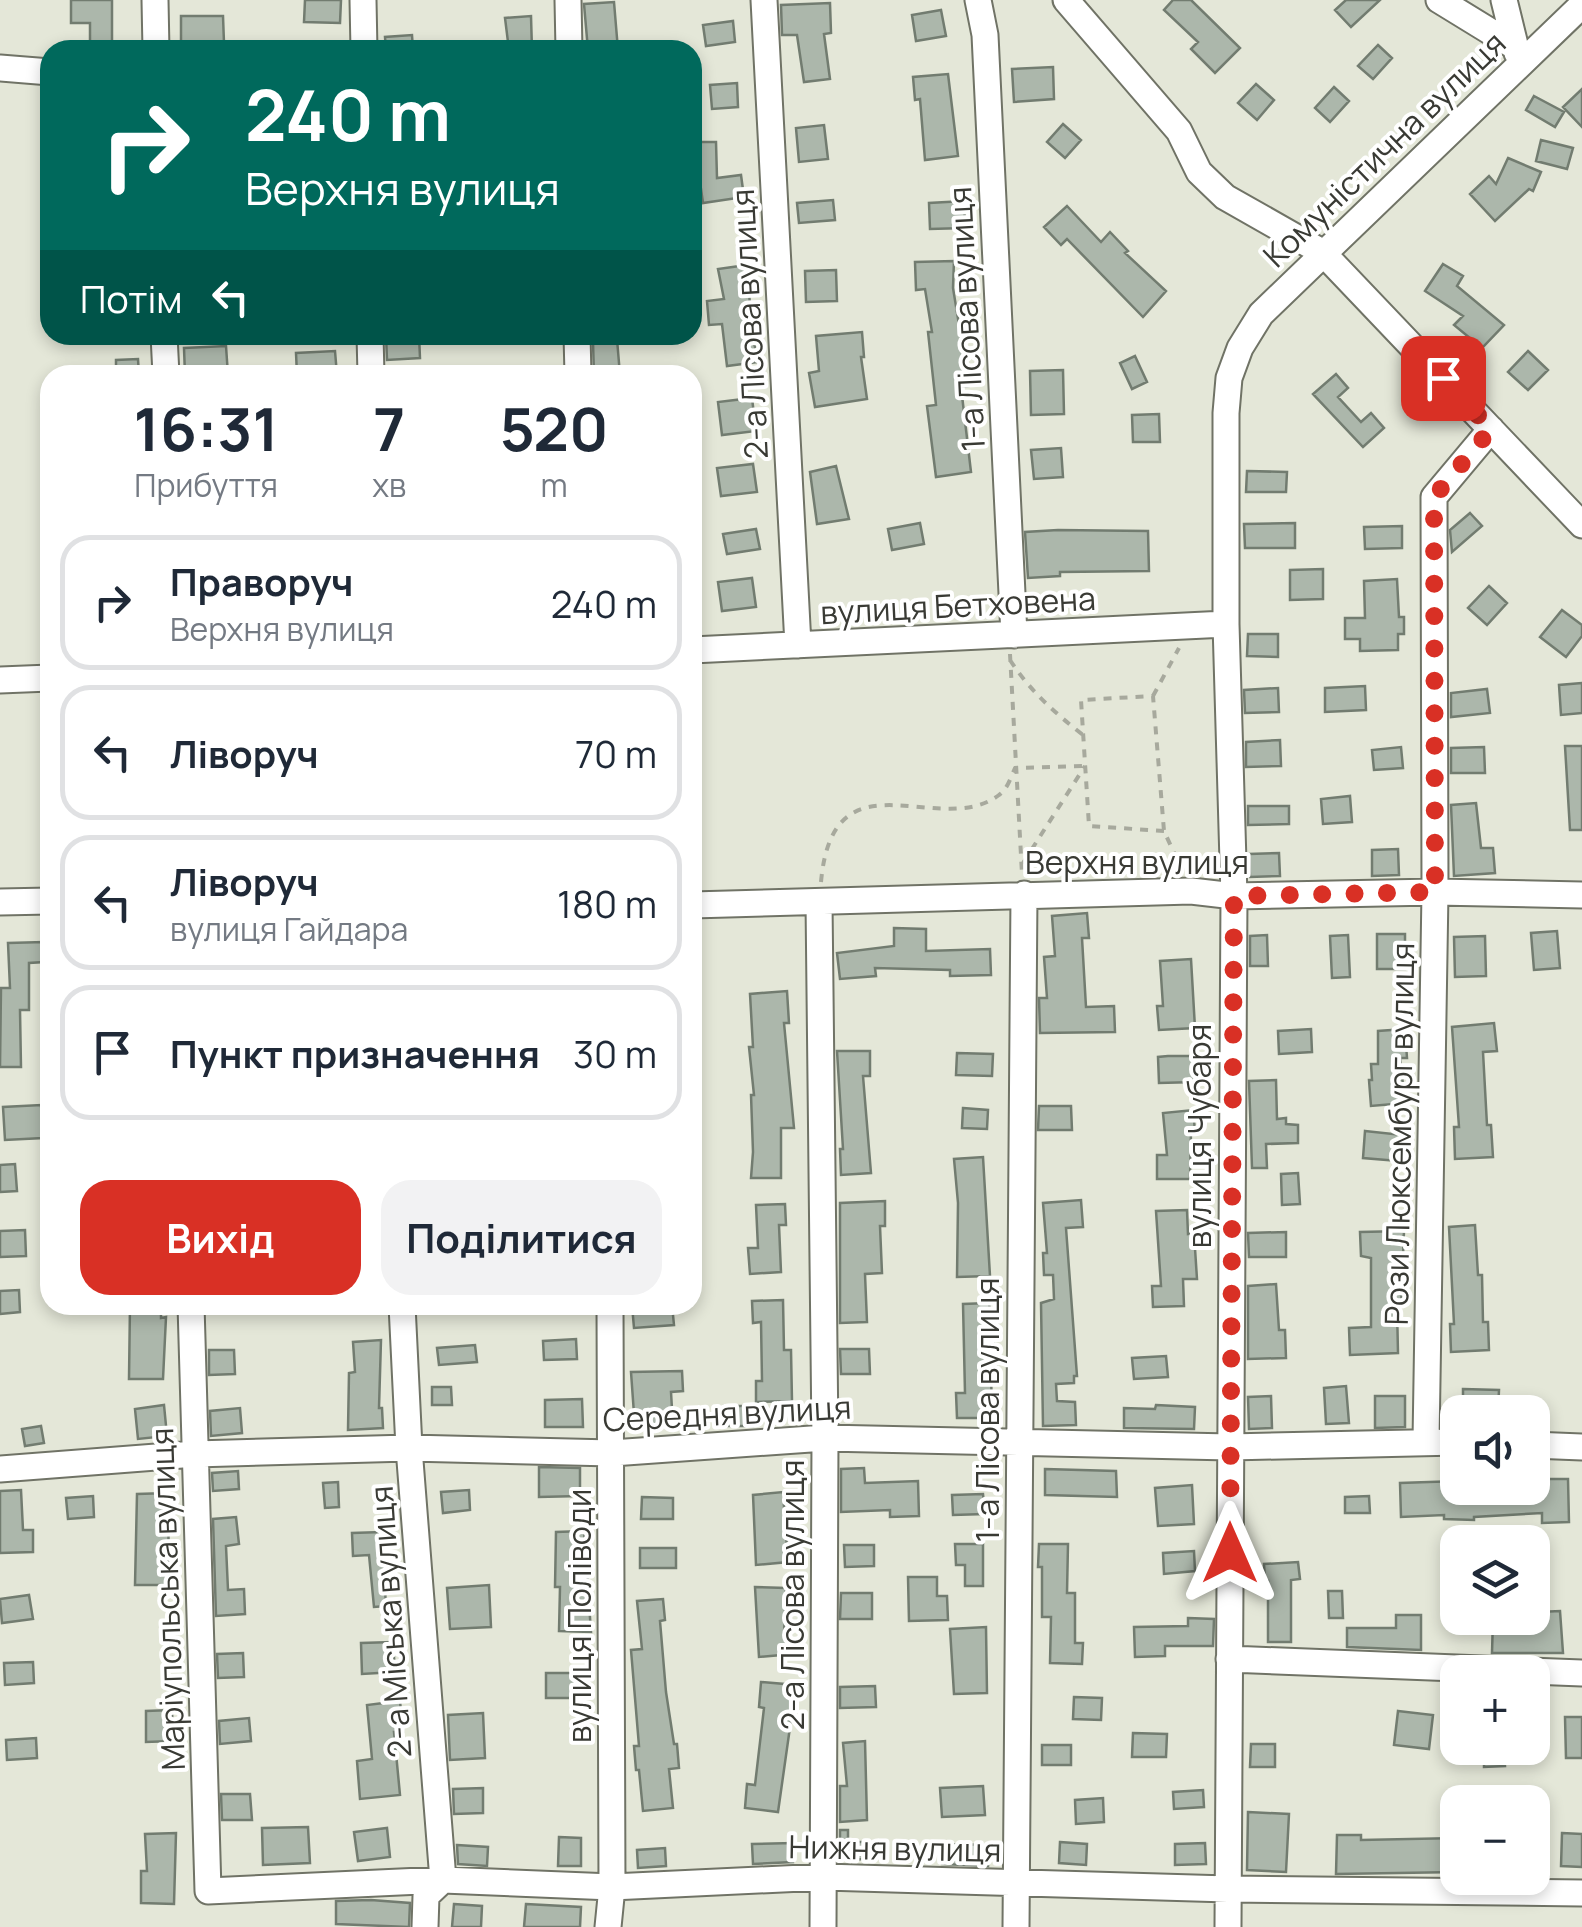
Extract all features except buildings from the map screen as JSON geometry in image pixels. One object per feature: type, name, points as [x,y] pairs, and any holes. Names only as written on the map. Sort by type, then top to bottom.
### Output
[{"type":"street","points":[[155,0],[156,40]]},
{"type":"street","points":[[363,0],[364,40]]},
{"type":"street","points":[[568,0],[570,40]]},
{"type":"street","name":"2-а Лісова вулиця","points":[[764,0],[798,645]]},
{"type":"street","name":"1-а Лісова вулиця","points":[[978,0],[986,35],[1011,647]]},
{"type":"street","points":[[1066,0],[1178,131],[1200,172],[1224,197],[1322,252],[1582,525]]},
{"type":"street","points":[[1439,0],[1517,54]]},
{"type":"street","points":[[1504,0],[1517,54]]},
{"type":"street","name":"Комуністична вулиця","points":[[1240,348],[1260,314],[1517,54],[1582,5]]},
{"type":"street","points":[[0,68],[40,71]]},
{"type":"street","name":"вулиця Чубаря","points":[[1228,1927],[1234,896],[1226,624],[1226,413],[1229,378],[1240,348]]},
{"type":"street","name":"Рози Люксембург вулиця","points":[[1426,1440],[1435,892],[1434,497],[1491,429]]},
{"type":"street","name":"вулиця Бетховена","points":[[702,650],[798,645],[1011,647],[1226,624]]},
{"type":"street","points":[[0,680],[40,678]]},
{"type":"street","name":"Верхня вулиця","points":[[702,905],[1191,891],[1234,896],[1582,894]]},
{"type":"street","name":"1-а Лісова вулиця","points":[[1016,1927],[1024,894]]},
{"type":"street","points":[[0,902],[40,902]]},
{"type":"street","name":"2-а Лісова вулиця","points":[[819,902],[825,1438],[823,1927]]},
{"type":"street","name":"Маріупольська вулиця","points":[[191,1315],[208,1890]]},
{"type":"street","name":"2-а Міська вулиця","points":[[403,1315],[443,1880],[426,1896],[425,1927]]},
{"type":"street","name":"вулиця Поліводи","points":[[608,1927],[612,1887],[610,1315]]},
{"type":"street","name":"Середня вулиця","points":[[0,1468],[196,1454],[410,1448],[612,1453],[825,1438],[1230,1447],[1440,1441]]},
{"type":"street","points":[[1550,1446],[1582,1447]]},
{"type":"street","points":[[1229,1658],[1582,1674]]},
{"type":"street","name":"Нижня вулиця","points":[[208,1890],[443,1880],[612,1887],[824,1877],[1228,1889],[1582,1893]]},
{"type":"path","points":[[1190,626],[1153,696],[1164,831],[1191,891]]},
{"type":"path","points":[[1011,647],[1022,680],[1083,735]]},
{"type":"path","points":[[1011,647],[1024,894]]},
{"type":"path","points":[[1153,696],[1081,700],[1089,826],[1164,831]]},
{"type":"path","points":[[1015,768],[1085,766]]},
{"type":"path","points":[[1021,867],[1085,766]]},
{"type":"path","points":[[819,902],[824,853],[842,822],[861,809],[881,805],[981,804],[1002,794],[1015,768]]},
{"type":"route","points":[[1230,1553],[1234,896],[1435,892],[1434,497],[1491,429],[1443,378]]}]
